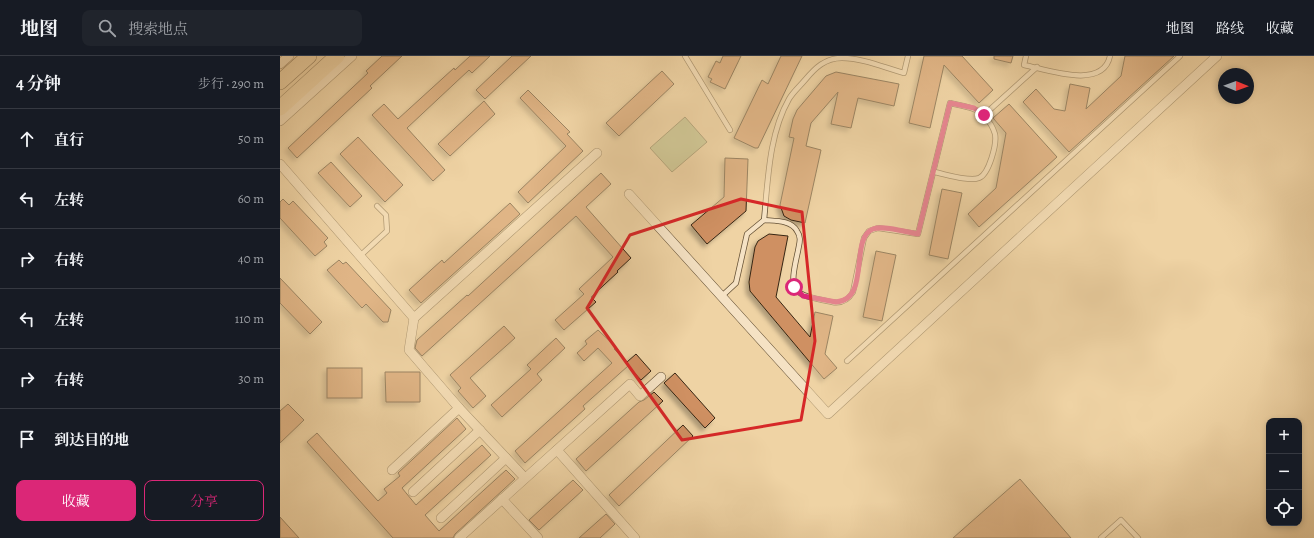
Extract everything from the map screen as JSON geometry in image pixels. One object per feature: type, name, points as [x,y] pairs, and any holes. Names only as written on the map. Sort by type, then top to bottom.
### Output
[{"type":"main road","points":[[280,82],[309,56]]},
{"type":"main road","points":[[280,108],[337,56]]},
{"type":"street","points":[[280,64],[289,56]]},
{"type":"street","points":[[280,121],[352,56]]},
{"type":"street","points":[[629,194],[828,414],[1217,56]]},
{"type":"street","points":[[525,478],[459,408],[409,350],[414,318],[597,153]]},
{"type":"street","points":[[280,164],[414,318]]},
{"type":"street","points":[[459,538],[630,384],[640,396],[661,377]]},
{"type":"street","points":[[392,470],[459,408]]},
{"type":"street","points":[[413,492],[480,430]]},
{"type":"street","points":[[557,450],[635,538]]},
{"type":"street","points":[[441,518],[506,458]]},
{"type":"street","points":[[502,499],[538,538]]},
{"type":"lane","points":[[684,56],[730,130]]},
{"type":"lane","points":[[722,296],[736,283],[747,234],[764,220],[771,160],[780,119],[790,98],[815,67],[828,60],[842,58],[855,60],[904,73],[908,56]]},
{"type":"lane","points":[[1026,56],[1024,65],[1090,76],[1104,70],[1109,64],[1110,56]]},
{"type":"lane","points":[[846,361],[1180,56]]},
{"type":"lane","points":[[984,115],[1037,68]]},
{"type":"lane","points":[[764,220],[786,223],[796,228],[799,233],[800,244],[793,283],[796,291],[803,296],[841,302],[850,297],[853,292],[864,238],[870,230],[878,228],[918,234],[950,103],[974,108],[984,115],[991,124],[995,136],[989,166],[984,175],[974,179],[934,172]]},
{"type":"lane","points":[[360,256],[387,231],[386,215],[376,206]]},
{"type":"lane","points":[[1101,538],[1121,520],[1138,538]]},
{"type":"highlighted area","points":[[741,199],[802,212],[815,341],[801,420],[682,440],[587,308],[630,235]]},
{"type":"green space","points":[[685,117],[707,142],[672,172],[650,148]]},
{"type":"building","points":[[382,56],[402,56],[370,86],[372,88],[297,158],[288,148],[368,73],[366,71]]},
{"type":"building","points":[[470,56],[490,56],[472,73],[469,70],[407,128],[445,170],[433,181],[372,115],[384,104],[398,119],[454,68],[455,70]]},
{"type":"building","points":[[512,56],[531,56],[485,99],[476,90]]},
{"type":"building","points":[[723,56],[741,56],[725,89],[710,82],[712,79],[708,77],[716,61],[720,63]]},
{"type":"building","points":[[781,56],[802,56],[758,148],[755,148],[734,138],[762,80],[768,84]]},
{"type":"building","points":[[924,56],[962,56],[993,90],[979,103],[944,65],[930,128],[909,123]]},
{"type":"building","points":[[994,56],[1013,56],[1011,63],[994,59]]},
{"type":"building","points":[[1125,56],[1174,56],[1069,152],[1023,102],[1036,89],[1054,109],[1065,111],[1070,84],[1090,88],[1086,109],[1121,76]]},
{"type":"building","points":[[662,71],[674,84],[619,136],[606,123]]},
{"type":"building","points":[[836,72],[899,84],[894,106],[858,98],[851,128],[831,124],[838,92],[811,123],[806,146],[821,150],[805,223],[791,220],[784,216],[780,205],[794,138],[789,137],[793,119],[797,110],[826,76]]},
{"type":"building","points":[[528,90],[570,132],[567,134],[583,151],[528,203],[518,192],[566,146],[520,98]]},
{"type":"building","points":[[484,101],[495,114],[450,156],[438,144]]},
{"type":"building","points":[[1009,104],[1057,157],[979,227],[968,214],[996,188],[1006,133],[993,118]]},
{"type":"building","points":[[358,137],[403,185],[385,202],[340,154]]},
{"type":"building","points":[[725,158],[748,159],[746,211],[707,244],[691,225],[724,197]]},
{"type":"building","points":[[331,162],[362,196],[350,207],[318,173]]},
{"type":"building","points":[[601,173],[611,184],[586,207],[631,258],[591,297],[596,302],[564,330],[555,320],[584,294],[579,289],[613,257],[576,216],[422,356],[415,348],[417,340],[467,295],[468,296]]},
{"type":"building","points":[[942,189],[962,193],[948,259],[929,255]]},
{"type":"building","points":[[283,199],[289,205],[293,201],[328,238],[324,242],[327,246],[315,256],[280,218],[280,202]]},
{"type":"building","points":[[510,203],[520,214],[421,303],[409,290],[442,260],[444,263]]},
{"type":"building","points":[[769,234],[788,236],[776,297],[810,337],[815,312],[833,316],[825,354],[837,368],[824,379],[750,291],[749,282],[755,247],[758,241]]},
{"type":"building","points":[[876,251],[896,255],[882,321],[863,317]]},
{"type":"building","points":[[339,260],[343,264],[346,262],[391,310],[388,322],[383,322],[366,304],[362,308],[327,270]]},
{"type":"building","points":[[280,278],[322,322],[310,334],[280,303]]},
{"type":"building","points":[[504,326],[515,338],[470,378],[486,396],[473,408],[458,391],[461,388],[450,375]]},
{"type":"building","points":[[598,330],[616,347],[614,349],[627,362],[636,354],[651,371],[641,380],[628,366],[583,406],[585,409],[525,463],[515,451],[612,363],[598,348],[584,361],[577,353],[587,344],[585,341]]},
{"type":"building","points":[[556,338],[565,348],[537,374],[542,380],[502,417],[491,405],[531,369],[527,365]]},
{"type":"building","points":[[327,368],[362,368],[362,398],[327,398]]},
{"type":"building","points":[[385,372],[420,372],[420,402],[386,402]]},
{"type":"building","points":[[675,373],[715,418],[705,428],[664,383]]},
{"type":"building","points":[[654,392],[663,401],[586,471],[576,459],[639,402]]},
{"type":"building","points":[[288,404],[304,420],[280,443],[280,411]]},
{"type":"building","points":[[457,418],[466,429],[402,488],[416,505],[482,445],[491,455],[425,515],[439,531],[506,470],[515,479],[455,534],[453,538],[393,538],[307,442],[317,433],[378,501],[387,493],[384,489],[400,476],[398,473]]},
{"type":"building","points":[[683,425],[693,436],[619,506],[609,495]]},
{"type":"building","points":[[1020,479],[1071,538],[953,538]]},
{"type":"building","points":[[573,480],[583,490],[539,530],[529,520]]},
{"type":"building","points":[[606,514],[615,524],[600,538],[579,538]]},
{"type":"building","points":[[280,517],[299,538],[280,538]]},
{"type":"route","points":[[794,287],[796,291],[803,296],[836,302],[841,302],[850,297],[855,287],[864,238],[870,230],[878,228],[918,234],[950,103],[974,108],[984,115]]}]
